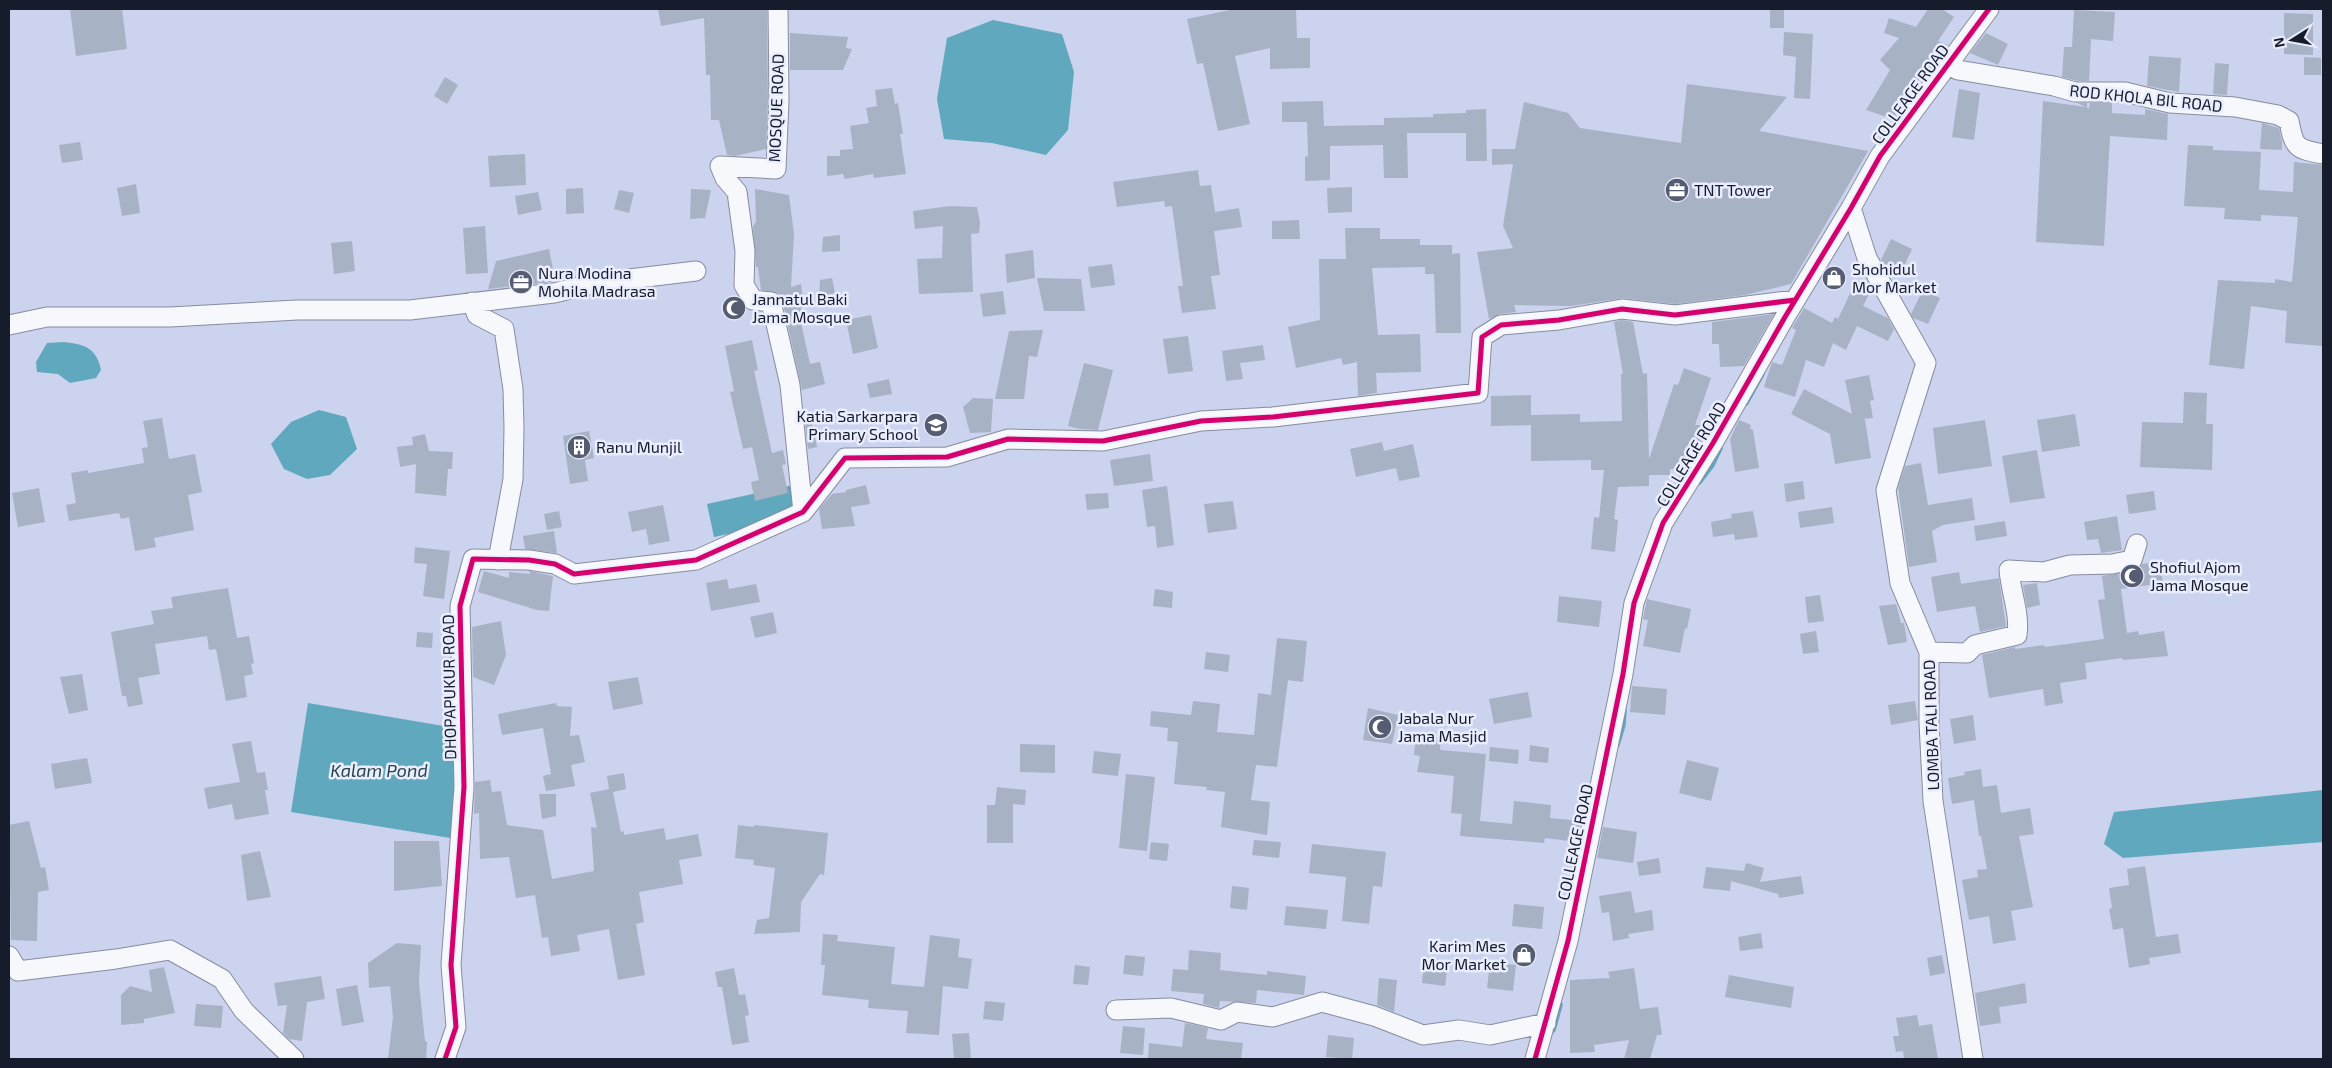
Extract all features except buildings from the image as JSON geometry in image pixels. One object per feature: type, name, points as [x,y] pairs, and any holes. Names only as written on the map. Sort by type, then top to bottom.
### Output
[{"type":"street","name":"MOSQUE ROAD","points":[[778,9],[779,101],[776,169],[720,166],[725,178],[737,192],[745,251],[744,285],[753,300],[771,302],[790,385],[803,512]]},
{"type":"street","name":"COLLEAGE ROAD","points":[[1535,1059],[1568,941],[1621,684],[1634,603],[1663,523],[1713,443],[1880,156],[1989,9]]},
{"type":"street","name":"ROD KHOLA BIL ROAD","points":[[1947,64],[1958,70],[2054,86],[2075,92],[2125,92],[2170,103],[2235,108],[2278,115],[2289,120],[2292,137],[2297,147],[2302,150],[2323,154]]},
{"type":"street","name":"LOMBA TALI ROAD","points":[[1851,208],[1867,258],[1926,363],[1886,490],[1900,583],[1929,652],[1929,723],[1934,801],[1973,1059]]},
{"type":"street","points":[[9,325],[47,317],[170,317],[298,310],[410,310],[554,293],[596,284],[696,271]]},
{"type":"street","name":"DHOPAPUKUR ROAD","points":[[445,1059],[456,1027],[451,966],[464,787],[460,606],[473,559],[529,560],[555,564],[574,574],[696,560],[803,512],[845,458],[947,457],[1008,440],[1103,441],[1201,420],[1273,417],[1478,393],[1482,337],[1501,325],[1559,320],[1622,310],[1675,315],[1795,300]]},
{"type":"street","points":[[472,302],[477,315],[504,329],[513,389],[513,480],[498,560]]},
{"type":"street","points":[[1929,652],[1967,653],[1975,645],[2017,635],[2019,624],[2009,570],[2044,572],[2070,565],[2112,564],[2132,560],[2137,544]]},
{"type":"street","points":[[9,956],[18,971],[116,959],[170,950],[222,980],[244,1011],[294,1059]]},
{"type":"street","points":[[1116,1010],[1171,1008],[1221,1020],[1237,1012],[1273,1017],[1322,1002],[1374,1016],[1423,1036],[1459,1030],[1490,1035],[1546,1023]]},
{"type":"water","points":[[993,20],[1062,34],[1074,72],[1068,130],[1046,155],[992,143],[944,139],[937,99],[947,38]]},
{"type":"water","points":[[64,342],[78,344],[93,352],[101,370],[96,378],[70,383],[58,374],[37,372],[36,362],[47,343]]},
{"type":"water","points":[[319,410],[346,417],[357,449],[330,475],[307,479],[284,469],[271,444],[291,422]]},
{"type":"water","points":[[798,484],[805,518],[714,537],[707,504]]},
{"type":"water","name":"Kalam Pond","points":[[308,703],[467,730],[450,838],[291,812]]},
{"type":"water","points":[[2323,790],[2323,842],[2123,858],[2104,844],[2114,812]]},
{"type":"waterway","points":[[1746,403],[1762,374]]},
{"type":"waterway","points":[[1699,482],[1712,465],[1720,448]]},
{"type":"waterway","points":[[1617,745],[1623,725],[1624,710]]},
{"type":"waterway","points":[[1553,1030],[1560,1005]]},
{"type":"cycle path","points":[[1535,1059],[1568,941],[1623,674],[1634,603],[1663,523],[1713,443],[1880,156],[1989,9]]},
{"type":"cycle path","points":[[445,1059],[456,1027],[451,965],[464,787],[460,606],[473,559],[529,560],[555,564],[574,574],[696,560],[803,512],[845,458],[947,457],[1008,439],[1103,441],[1201,421],[1273,417],[1478,393],[1482,337],[1501,325],[1559,320],[1622,309],[1675,315],[1795,300]]},
{"type":"place","name":"TNT Tower","points":[[1677,190]]},
{"type":"place","name":"Shohidul Mor Market","points":[[1834,278]]},
{"type":"place","name":"Nura Modina Mohila Madrasa","points":[[521,282]]},
{"type":"place","name":"Jannatul Baki Jama Mosque","points":[[734,308]]},
{"type":"place","name":"Katia Sarkarpara Primary School","points":[[936,425]]},
{"type":"place","name":"Ranu Munjil","points":[[579,447]]},
{"type":"place","name":"Shofiul Ajom Jama Mosque","points":[[2132,576]]},
{"type":"place","name":"Jabala Nur Jama Masjid","points":[[1380,727]]},
{"type":"place","name":"Karim Mes Mor Market","points":[[1524,955]]}]
